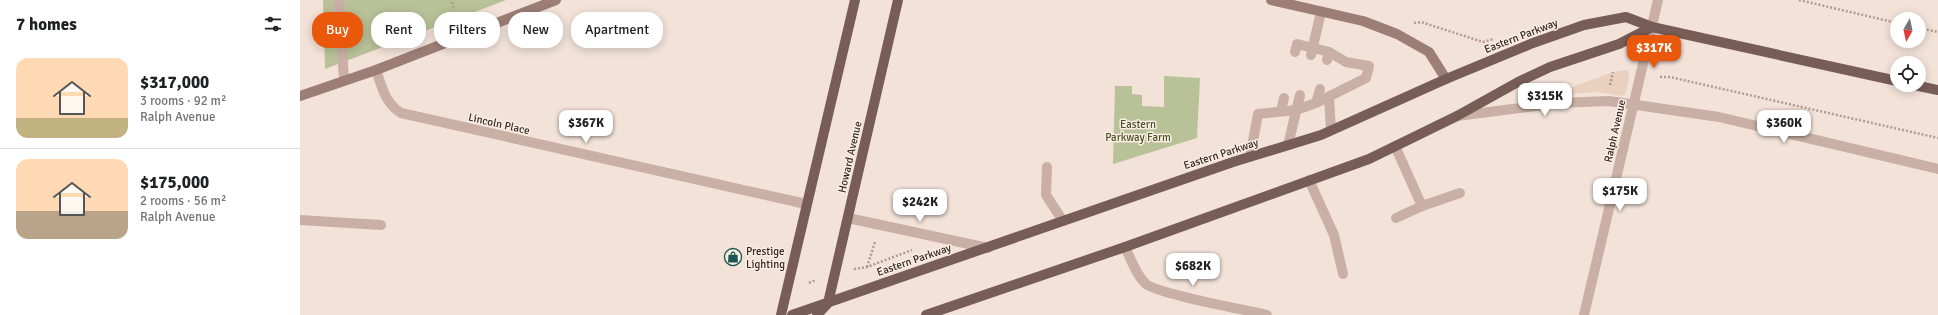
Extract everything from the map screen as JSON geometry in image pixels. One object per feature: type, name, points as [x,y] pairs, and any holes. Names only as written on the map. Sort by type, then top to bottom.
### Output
[{"type":"main road","points":[[300,96],[376,70],[556,0]]},
{"type":"main road","points":[[781,315],[855,0]]},
{"type":"main road","name":"Howard Avenue","points":[[817,315],[828,303],[898,0]]},
{"type":"main road","points":[[1271,0],[1363,21],[1397,34],[1423,47],[1429,52],[1446,79]]},
{"type":"main road","name":"Eastern Parkway","points":[[792,315],[1330,130],[1533,43],[1584,25],[1626,17],[1652,27],[1890,79]]},
{"type":"main road","points":[[926,315],[1125,247],[1369,159],[1457,116],[1518,82],[1544,70],[1619,44],[1652,27]]},
{"type":"main road","points":[[1926,88],[1938,90]]},
{"type":"street","points":[[339,0],[344,80]]},
{"type":"street","name":"Ralph Avenue","points":[[1584,315],[1658,0]]},
{"type":"street","points":[[1311,51],[1321,12]]},
{"type":"street","points":[[1250,157],[1258,114],[1296,110],[1316,103],[1366,78],[1369,66],[1346,62],[1311,51],[1297,44],[1295,52]]},
{"type":"street","name":"Lincoln Place","points":[[376,70],[386,99],[393,108],[401,113],[806,204]]},
{"type":"street","points":[[1316,103],[1320,89]]},
{"type":"street","points":[[1288,145],[1300,95]]},
{"type":"street","points":[[1329,97],[1330,130]]},
{"type":"street","points":[[1281,111],[1284,98]]},
{"type":"street","points":[[1457,116],[1559,103],[1609,101],[1719,117],[1938,169]]},
{"type":"street","points":[[1395,146],[1422,206]]},
{"type":"street","points":[[1047,167],[1046,195],[1062,222]]},
{"type":"street","points":[[1309,180],[1334,235],[1343,274]]},
{"type":"street","points":[[1396,218],[1422,206],[1460,193]]},
{"type":"street","points":[[848,218],[988,248]]},
{"type":"street","points":[[300,220],[381,225]]},
{"type":"street","points":[[1125,247],[1146,285],[1181,296],[1267,315]]},
{"type":"path","points":[[1799,0],[1890,21]]},
{"type":"path","points":[[452,2],[454,10]]},
{"type":"path","name":"Eastern Parkway","points":[[1408,23],[1421,22],[1483,42],[1498,37]]},
{"type":"path","points":[[1926,29],[1938,32]]},
{"type":"path","points":[[1660,77],[1670,76],[1938,138]]},
{"type":"path","points":[[865,271],[877,237]]},
{"type":"path","points":[[854,269],[867,267],[918,248],[911,246]]},
{"type":"path","points":[[853,276],[855,263]]},
{"type":"green space","points":[[323,0],[506,0],[475,12],[434,12],[434,27],[426,30],[426,12],[371,12],[371,48],[380,48],[325,69],[324,48],[363,48],[363,12],[323,12]]},
{"type":"green space","name":"Eastern Parkway Farm","points":[[1164,76],[1200,78],[1197,138],[1113,164],[1115,86],[1132,86],[1132,94],[1142,95],[1142,106],[1164,107]]},
{"type":"shaded area","points":[[1627,70],[1629,73],[1628,82],[1625,94],[1622,96],[1598,92],[1568,94],[1567,89],[1613,72]]},
{"type":"place","name":"Prestige Lighting","points":[[733,257]]}]
